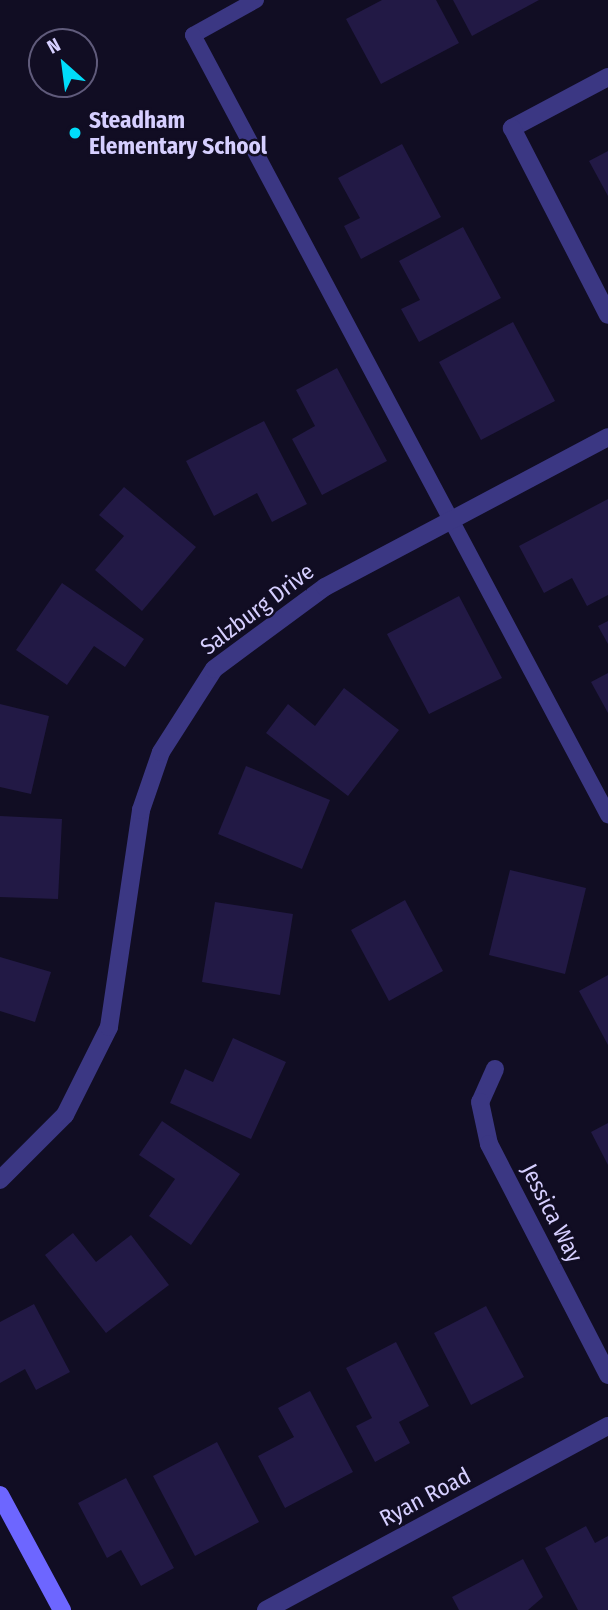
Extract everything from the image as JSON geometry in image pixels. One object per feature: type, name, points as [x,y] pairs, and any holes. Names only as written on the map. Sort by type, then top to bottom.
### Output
[{"type":"main road","points":[[0,1495],[62,1610]]},
{"type":"street","points":[[608,77],[512,128],[608,315]]},
{"type":"street","name":"Salzburg Drive","points":[[0,1180],[65,1115],[108,1027],[141,810],[161,752],[214,670],[293,607],[608,437]]},
{"type":"street","name":"Jessica Way","points":[[495,1069],[480,1102],[488,1144],[608,1375]]},
{"type":"street","name":"Ryan Road","points":[[266,1610],[608,1426]]},
{"type":"lane","points":[[256,0],[193,35],[453,519],[608,815]]},
{"type":"building","points":[[382,0],[436,0],[459,43],[381,84],[346,19]]},
{"type":"building","points":[[453,0],[539,0],[472,36]]},
{"type":"building","points":[[402,144],[441,217],[361,259],[344,226],[360,218],[338,178]]},
{"type":"building","points":[[608,151],[608,196],[589,161]]},
{"type":"building","points":[[463,227],[501,298],[419,342],[401,309],[420,300],[399,261]]},
{"type":"building","points":[[513,322],[555,401],[481,440],[439,362]]},
{"type":"building","points":[[337,368],[387,461],[322,495],[292,439],[315,426],[296,390]]},
{"type":"building","points":[[264,421],[307,504],[272,522],[257,493],[214,516],[186,461]]},
{"type":"building","points":[[124,487],[196,547],[142,611],[95,570],[124,536],[99,515]]},
{"type":"building","points":[[608,499],[608,595],[587,606],[572,578],[544,593],[519,546]]},
{"type":"building","points":[[62,583],[144,639],[125,667],[94,646],[67,685],[16,650]]},
{"type":"building","points":[[459,596],[502,678],[429,714],[387,634]]},
{"type":"building","points":[[608,621],[608,644],[598,626]]},
{"type":"building","points":[[608,673],[608,713],[591,682]]},
{"type":"building","points":[[344,688],[399,730],[348,796],[266,733],[288,704],[315,726]]},
{"type":"building","points":[[0,704],[49,716],[31,794],[0,787]]},
{"type":"building","points":[[246,766],[330,800],[302,869],[218,834]]},
{"type":"building","points":[[0,816],[62,819],[58,899],[0,897]]},
{"type":"building","points":[[510,870],[586,888],[565,974],[489,955]]},
{"type":"building","points":[[405,900],[443,971],[389,1001],[351,930]]},
{"type":"building","points":[[215,902],[293,914],[280,995],[202,982]]},
{"type":"building","points":[[0,957],[51,972],[35,1022],[0,1011]]},
{"type":"building","points":[[608,975],[608,1045],[579,991]]},
{"type":"building","points":[[233,1038],[286,1062],[251,1139],[170,1103],[185,1069],[213,1082]]},
{"type":"building","points":[[162,1121],[240,1174],[191,1245],[149,1216],[175,1179],[139,1155]]},
{"type":"building","points":[[608,1123],[608,1165],[591,1132]]},
{"type":"building","points":[[73,1233],[96,1262],[131,1235],[169,1285],[106,1333],[45,1255]]},
{"type":"building","points":[[34,1304],[70,1372],[36,1390],[25,1369],[0,1383],[0,1322]]},
{"type":"building","points":[[486,1306],[524,1377],[471,1405],[434,1333]]},
{"type":"building","points":[[396,1342],[429,1406],[399,1422],[410,1443],[375,1462],[356,1426],[372,1418],[346,1368]]},
{"type":"building","points":[[310,1391],[353,1472],[285,1508],[258,1456],[294,1437],[278,1408]]},
{"type":"building","points":[[217,1442],[259,1522],[195,1556],[153,1476]]},
{"type":"building","points":[[126,1478],[174,1568],[141,1586],[121,1550],[107,1558],[78,1503]]},
{"type":"building","points":[[586,1526],[595,1543],[608,1536],[608,1610],[578,1610],[545,1548]]},
{"type":"building","points":[[523,1559],[543,1597],[528,1610],[459,1610],[452,1597]]},
{"type":"place","name":"Steadham Elementary School","points":[[75,133]]}]
